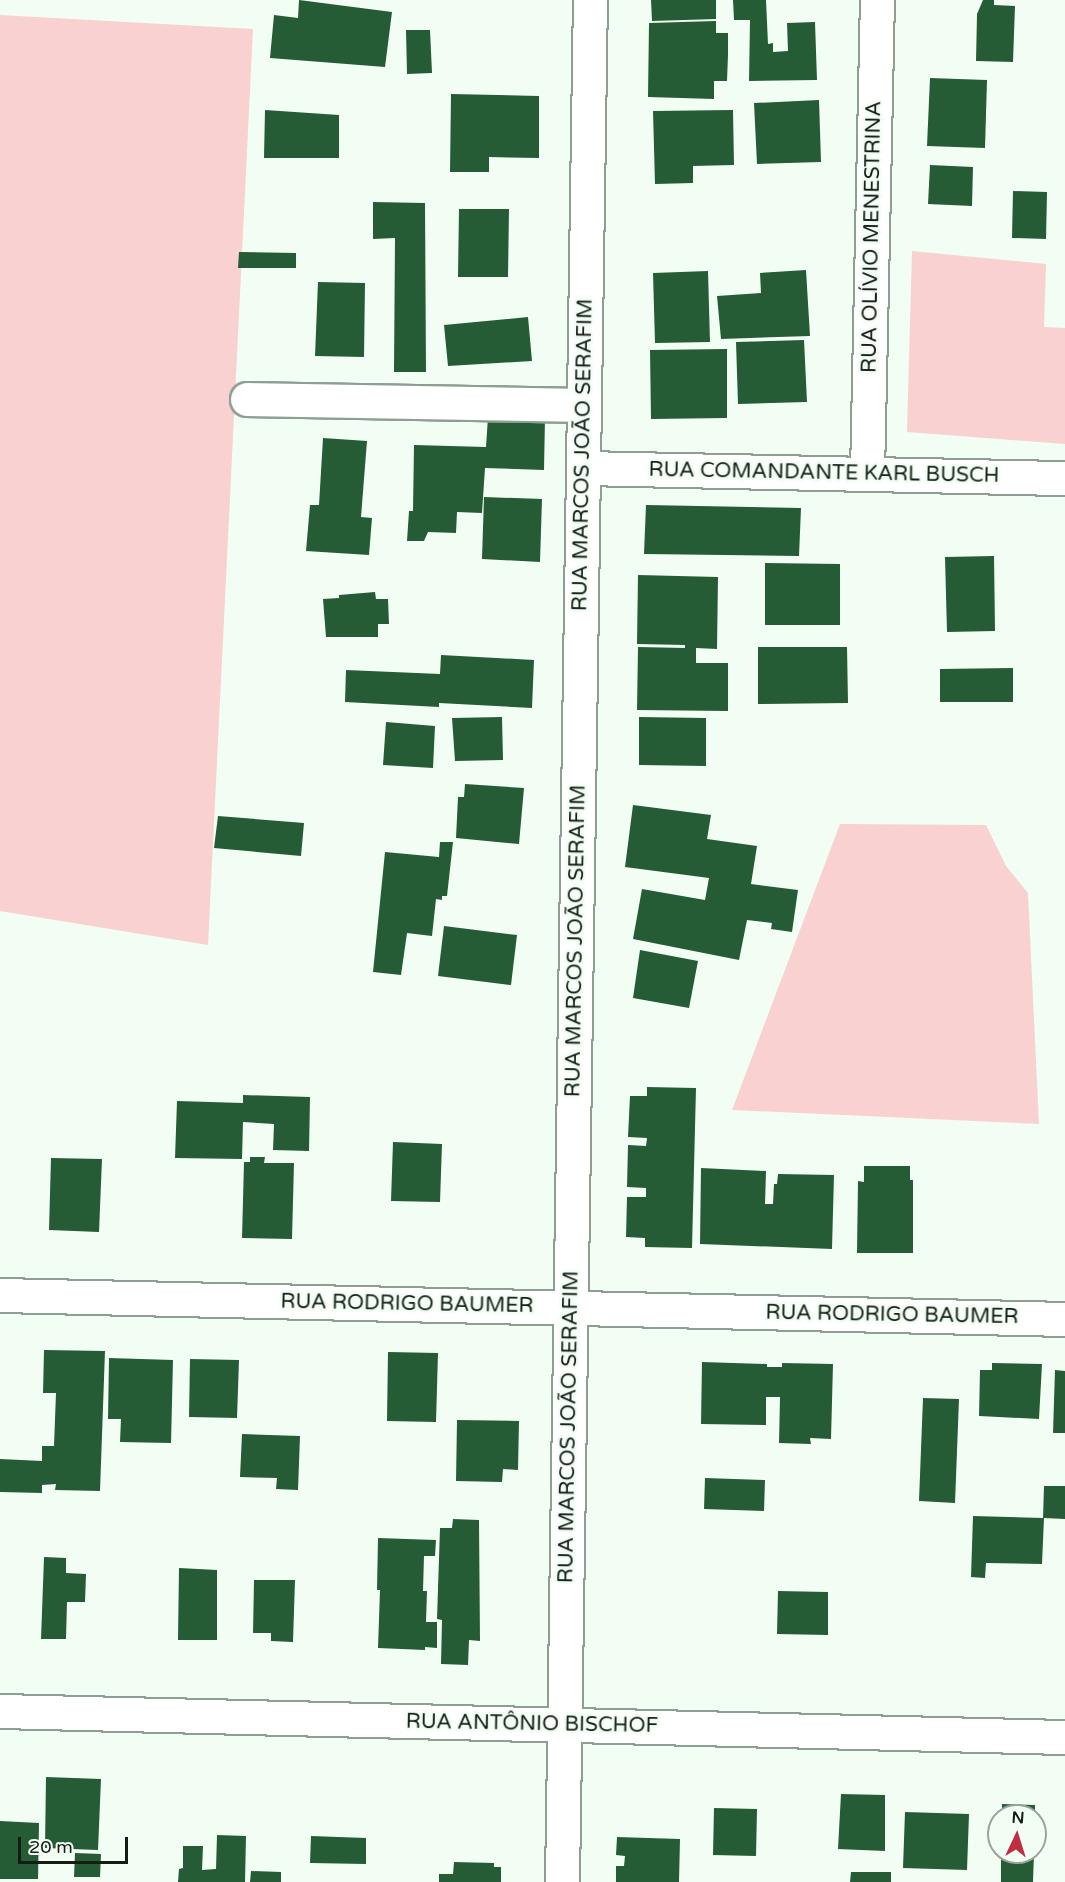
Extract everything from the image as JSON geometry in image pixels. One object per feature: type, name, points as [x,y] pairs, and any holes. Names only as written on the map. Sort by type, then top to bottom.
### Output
[{"type":"street","name":"RUA MARCOS JOÃO SERAFIM","points":[[562,1882],[590,0]]},
{"type":"street","name":"RUA OLÍVIO MENESTRINA","points":[[867,474],[877,0]]},
{"type":"street","points":[[247,399],[584,405]]},
{"type":"street","name":"RUA COMANDANTE KARL BUSCH","points":[[583,468],[1065,478]]},
{"type":"street","name":"RUA RODRIGO BAUMER","points":[[0,1295],[1065,1319]]},
{"type":"street","name":"RUA ANTÔNIO BISCHOF","points":[[0,1711],[1065,1737]]},
{"type":"shaded area","points":[[0,15],[253,29],[208,945],[0,911]]},
{"type":"shaded area","points":[[912,251],[1046,264],[1044,327],[1065,328],[1065,444],[907,432]]},
{"type":"shaded area","points":[[840,824],[986,825],[1006,866],[1028,893],[1039,1124],[732,1110]]},
{"type":"building","points":[[299,0],[392,12],[385,67],[270,58],[274,15],[298,18]]},
{"type":"building","points":[[651,0],[716,0],[716,19],[652,21]]},
{"type":"building","points":[[733,0],[766,0],[768,44],[773,43],[773,52],[788,51],[787,23],[815,22],[817,80],[749,81],[750,20],[734,20]]},
{"type":"building","points":[[983,0],[994,0],[994,5],[1015,6],[1013,62],[976,61],[977,14]]},
{"type":"building","points":[[716,21],[716,33],[728,33],[728,55],[727,81],[714,81],[714,99],[648,97],[649,23]]},
{"type":"building","points":[[406,30],[430,30],[432,73],[407,74]]},
{"type":"building","points":[[930,78],[987,80],[985,148],[927,146]]},
{"type":"building","points":[[451,94],[539,96],[539,158],[489,157],[489,172],[450,172]]},
{"type":"building","points":[[819,100],[821,162],[757,164],[754,103]]},
{"type":"building","points":[[265,110],[339,115],[339,158],[264,158]]},
{"type":"building","points":[[733,110],[734,165],[693,166],[693,183],[655,184],[653,111]]},
{"type":"building","points":[[930,165],[973,167],[972,206],[928,204]]},
{"type":"building","points":[[1013,191],[1047,192],[1046,239],[1012,238]]},
{"type":"building","points":[[373,202],[425,203],[426,372],[394,372],[395,238],[373,239]]},
{"type":"building","points":[[459,209],[509,209],[508,277],[458,277]]},
{"type":"building","points":[[239,252],[296,253],[296,268],[238,268]]},
{"type":"building","points":[[806,270],[810,336],[721,339],[717,296],[761,293],[760,273]]},
{"type":"building","points":[[708,271],[710,342],[655,343],[653,273]]},
{"type":"building","points":[[318,282],[365,283],[364,357],[315,356]]},
{"type":"building","points":[[528,317],[532,361],[448,366],[444,325]]},
{"type":"building","points":[[804,340],[807,402],[738,404],[736,342]]},
{"type":"building","points":[[727,349],[727,418],[651,419],[650,350]]},
{"type":"building","points":[[488,417],[545,418],[544,470],[485,468],[482,513],[457,512],[456,533],[428,532],[424,541],[407,541],[409,511],[413,511],[414,445],[486,447]]},
{"type":"building","points":[[323,438],[367,441],[361,517],[372,518],[369,555],[306,551],[310,505],[319,505]]},
{"type":"building","points":[[484,497],[542,499],[540,562],[482,559]]},
{"type":"building","points":[[646,505],[801,508],[799,556],[644,554]]},
{"type":"building","points":[[994,556],[995,631],[947,632],[945,557]]},
{"type":"building","points":[[765,563],[840,564],[840,625],[765,625]]},
{"type":"building","points":[[638,575],[718,577],[717,649],[696,648],[696,663],[728,663],[728,711],[637,710],[638,647],[685,648],[685,645],[637,644]]},
{"type":"building","points":[[375,592],[376,599],[388,599],[389,624],[378,624],[378,637],[326,637],[323,599],[339,598],[339,595]]},
{"type":"building","points":[[758,647],[847,647],[848,703],[758,704]]},
{"type":"building","points":[[441,655],[534,660],[532,708],[439,703],[439,707],[345,702],[346,670],[440,674]]},
{"type":"building","points":[[1013,668],[1013,702],[940,702],[940,669]]},
{"type":"building","points":[[502,717],[503,760],[455,761],[452,718]]},
{"type":"building","points":[[639,717],[706,718],[706,766],[639,765]]},
{"type":"building","points":[[386,722],[435,726],[433,768],[383,765]]},
{"type":"building","points":[[465,784],[524,788],[519,844],[456,838],[458,797],[464,797]]},
{"type":"building","points":[[633,805],[711,815],[707,839],[757,846],[751,884],[798,890],[792,932],[771,929],[772,923],[747,920],[739,960],[633,939],[642,889],[705,900],[709,878],[625,867]]},
{"type":"building","points":[[218,816],[304,823],[301,856],[214,848]]},
{"type":"building","points":[[440,842],[453,842],[447,896],[442,896],[442,900],[436,899],[432,936],[407,933],[401,975],[373,972],[385,852],[439,857]]},
{"type":"building","points":[[444,926],[517,935],[511,985],[438,976]]},
{"type":"building","points":[[640,950],[698,961],[689,1008],[633,998]]},
{"type":"building","points":[[647,1087],[696,1088],[692,1248],[645,1247],[645,1238],[626,1237],[627,1197],[646,1197],[646,1188],[627,1187],[628,1145],[646,1146],[647,1138],[628,1137],[630,1096],[647,1096]]},
{"type":"building","points":[[243,1095],[310,1097],[309,1151],[273,1150],[274,1124],[243,1122],[242,1159],[175,1158],[177,1101],[243,1103]]},
{"type":"building","points":[[393,1142],[442,1144],[440,1202],[391,1201]]},
{"type":"building","points":[[250,1157],[265,1157],[264,1163],[294,1163],[292,1239],[242,1238],[244,1162],[250,1162]]},
{"type":"building","points":[[51,1158],[102,1159],[99,1232],[49,1230]]},
{"type":"building","points":[[864,1166],[910,1166],[910,1180],[913,1180],[913,1253],[857,1253],[858,1181],[864,1182]]},
{"type":"building","points":[[701,1168],[766,1171],[765,1204],[773,1204],[774,1184],[777,1184],[778,1174],[834,1175],[832,1249],[700,1244]]},
{"type":"building","points":[[44,1350],[105,1351],[100,1491],[55,1490],[56,1484],[42,1485],[42,1493],[0,1492],[0,1459],[42,1461],[42,1446],[54,1446],[56,1393],[43,1393]]},
{"type":"building","points":[[388,1352],[438,1353],[436,1422],[387,1421]]},
{"type":"building","points":[[109,1358],[173,1360],[171,1443],[120,1442],[121,1419],[108,1419]]},
{"type":"building","points":[[190,1359],[239,1360],[237,1418],[189,1417]]},
{"type":"building","points":[[702,1362],[767,1364],[767,1367],[782,1367],[782,1363],[833,1364],[831,1439],[810,1438],[811,1444],[779,1443],[780,1397],[766,1397],[766,1425],[701,1424]]},
{"type":"building","points":[[992,1363],[1042,1364],[1039,1419],[979,1416],[980,1370],[992,1370]]},
{"type":"building","points":[[1055,1370],[1065,1371],[1065,1433],[1053,1433]]},
{"type":"building","points":[[923,1398],[959,1399],[955,1503],[919,1501]]},
{"type":"building","points":[[457,1420],[519,1421],[518,1470],[503,1469],[502,1482],[456,1481]]},
{"type":"building","points":[[242,1434],[300,1436],[298,1490],[276,1489],[277,1478],[240,1477]]},
{"type":"building","points":[[705,1478],[765,1480],[764,1511],[704,1509]]},
{"type":"building","points":[[1044,1486],[1065,1486],[1065,1519],[1044,1518],[1042,1564],[986,1563],[985,1578],[971,1577],[973,1516],[1043,1518]]},
{"type":"building","points":[[453,1519],[479,1520],[480,1641],[469,1640],[468,1665],[441,1664],[442,1620],[437,1619],[440,1528],[452,1528]]},
{"type":"building","points":[[378,1538],[436,1540],[435,1556],[424,1556],[423,1591],[427,1591],[426,1622],[437,1622],[437,1648],[425,1647],[425,1650],[378,1648],[380,1590],[377,1590]]},
{"type":"building","points":[[44,1557],[66,1558],[66,1573],[86,1574],[85,1602],[67,1602],[66,1639],[41,1639]]},
{"type":"building","points":[[179,1568],[217,1570],[217,1640],[178,1640]]},
{"type":"building","points":[[254,1580],[295,1580],[293,1642],[271,1641],[271,1633],[253,1633]]},
{"type":"building","points":[[778,1591],[828,1592],[828,1635],[777,1634]]},
{"type":"building","points":[[46,1777],[101,1779],[98,1850],[45,1848]]},
{"type":"building","points":[[841,1794],[885,1795],[885,1851],[838,1849]]},
{"type":"building","points":[[714,1808],[757,1809],[756,1856],[713,1855]]},
{"type":"building","points":[[905,1812],[969,1814],[967,1870],[903,1868]]},
{"type":"building","points":[[0,1821],[39,1823],[38,1879],[0,1879]]},
{"type":"building","points":[[217,1835],[246,1836],[245,1882],[178,1882],[179,1869],[183,1868],[183,1846],[203,1846],[202,1870],[216,1869]]},
{"type":"building","points":[[311,1836],[366,1838],[366,1864],[310,1863]]},
{"type":"building","points":[[617,1837],[680,1839],[679,1882],[616,1882],[616,1866],[624,1866],[625,1856],[616,1855]]},
{"type":"building","points":[[75,1853],[101,1854],[100,1877],[74,1877]]},
{"type":"building","points":[[454,1862],[494,1863],[494,1867],[501,1867],[501,1882],[439,1882],[439,1874],[453,1874]]},
{"type":"building","points":[[1001,1864],[1034,1864],[1033,1882],[1001,1882]]},
{"type":"building","points":[[251,1871],[281,1872],[281,1882],[250,1882]]},
{"type":"building","points":[[851,1872],[891,1872],[891,1882],[850,1882]]}]
